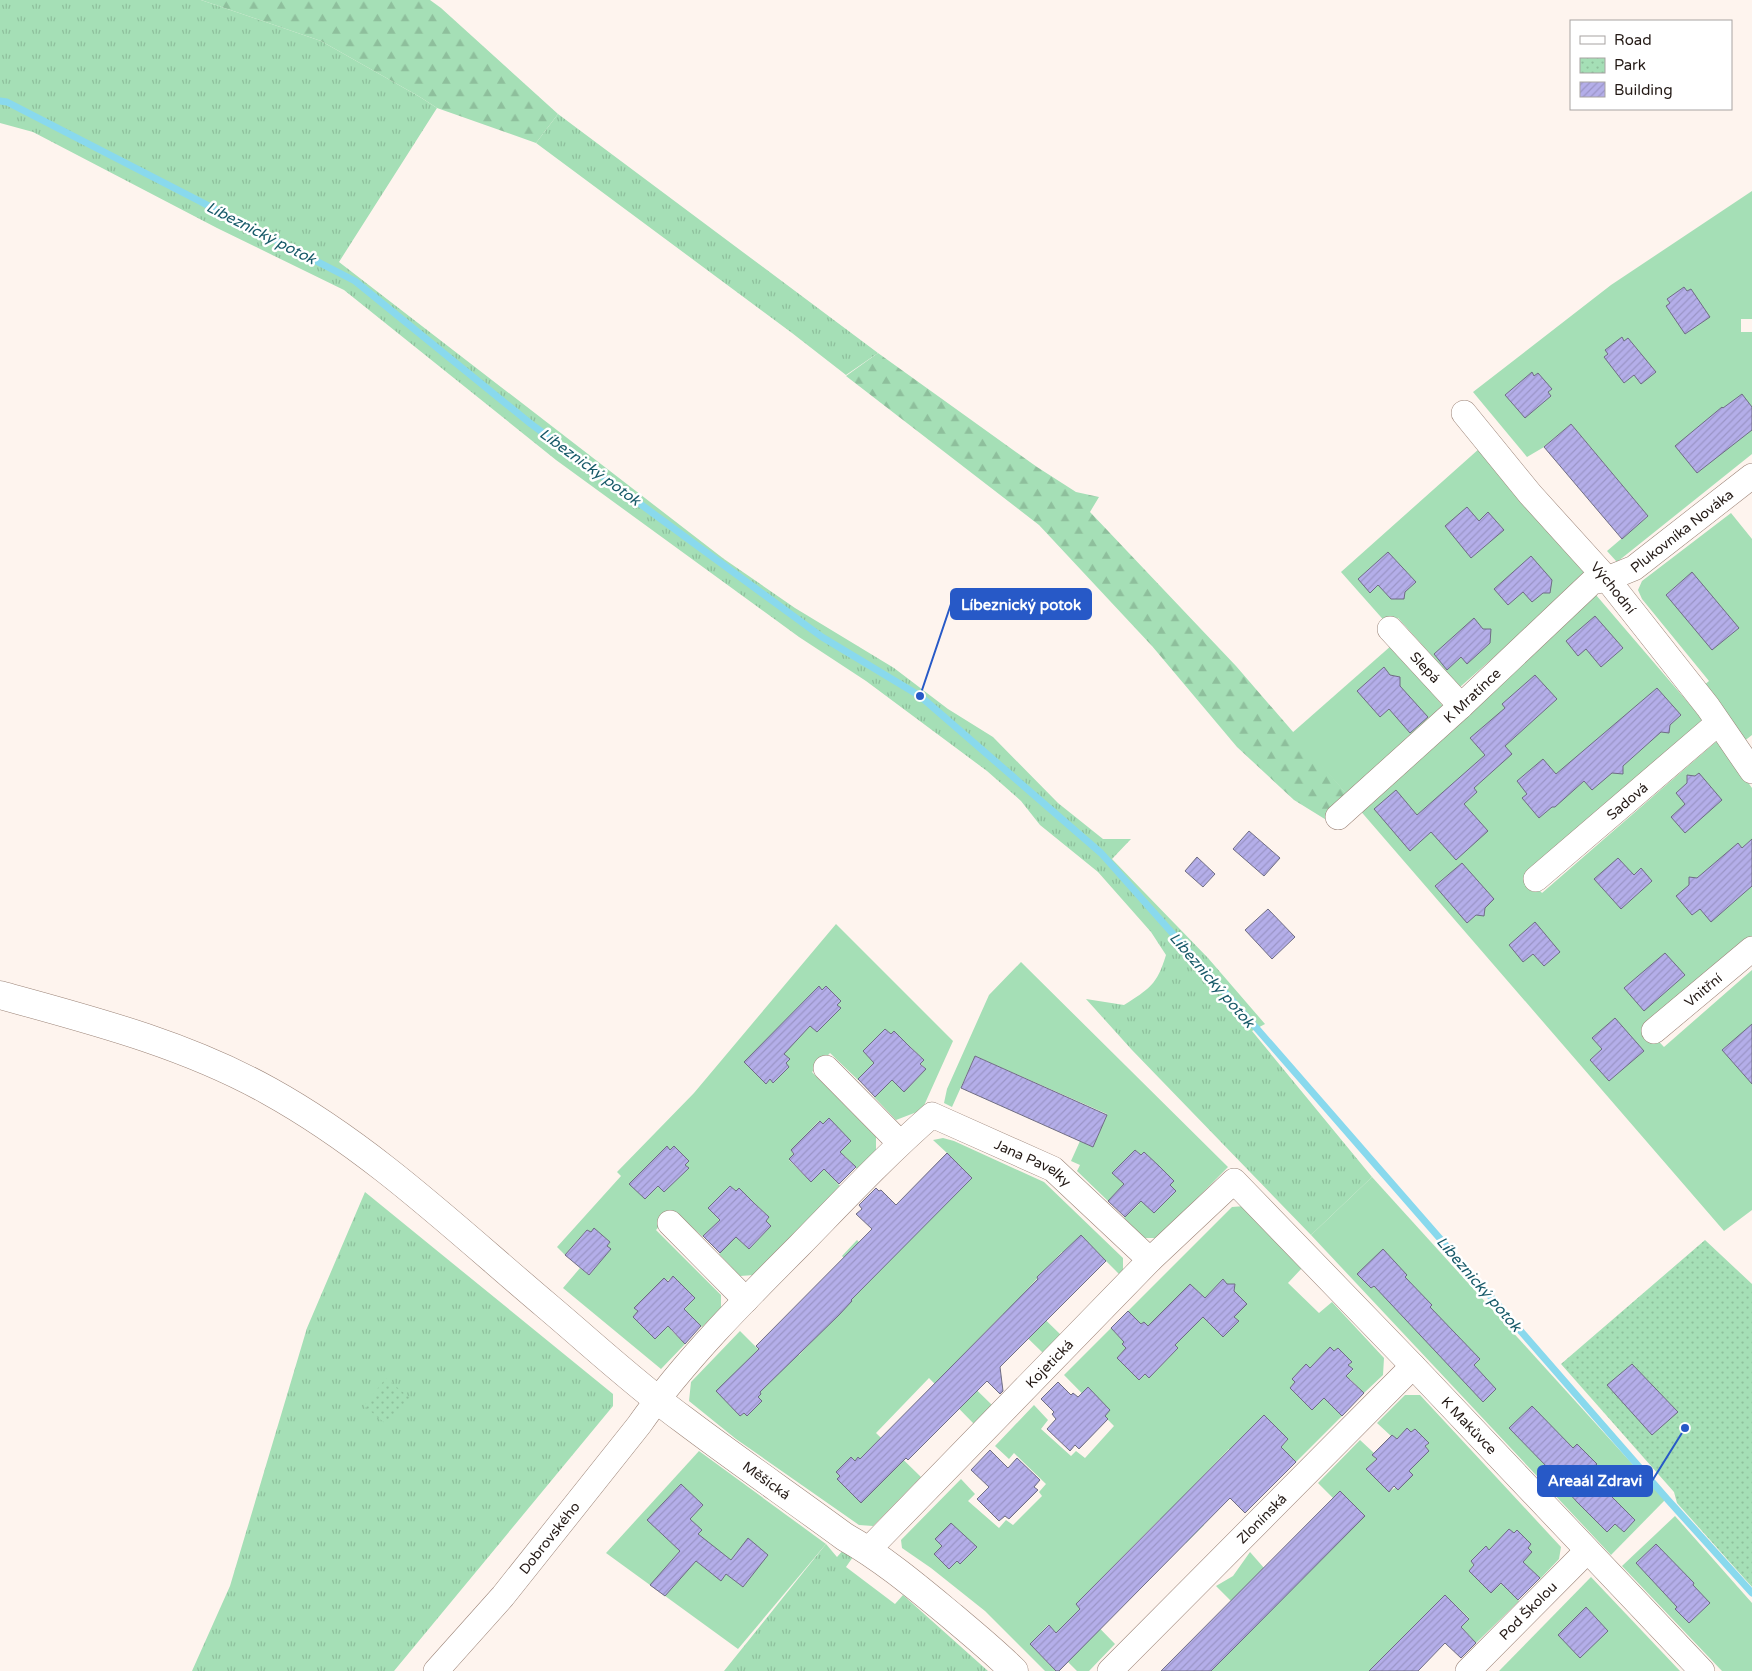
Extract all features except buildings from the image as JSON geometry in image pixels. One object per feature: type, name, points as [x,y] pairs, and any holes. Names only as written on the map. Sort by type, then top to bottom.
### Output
[{"type":"street","name":"Východní","points":[[1464,413],[1530,494],[1607,579],[1708,707],[1752,770]]},
{"type":"street","name":"Plukovníka Nováka","points":[[1607,579],[1634,568],[1752,476]]},
{"type":"street","name":"K Mratínce","points":[[1338,817],[1461,706],[1592,582],[1607,579]]},
{"type":"street","name":"Slepá","points":[[1390,629],[1461,706]]},
{"type":"street","name":"Sadová","points":[[1536,879],[1718,723]]},
{"type":"street","name":"Vnitřní","points":[[1654,1031],[1752,949]]},
{"type":"street","name":"Měšická","points":[[0,995],[91,1020],[191,1054],[266,1089],[314,1117],[374,1158],[683,1420],[845,1537],[868,1550],[936,1603],[1014,1671]]},
{"type":"street","points":[[826,1068],[900,1144]]},
{"type":"street","name":"Jana Pavelky","points":[[658,1399],[746,1300],[900,1144],[932,1115],[1053,1169],[1150,1260]]},
{"type":"street","name":"Kojetická","points":[[868,1550],[1150,1260],[1234,1181]]},
{"type":"street","name":"K Makůvce","points":[[1234,1181],[1413,1366],[1702,1671]]},
{"type":"street","points":[[670,1223],[746,1300]]},
{"type":"street","name":"Zlonínská","points":[[1110,1671],[1413,1366]]},
{"type":"street","name":"Dobrovského","points":[[436,1671],[503,1596],[658,1399]]},
{"type":"street","name":"Pod Školou","points":[[1468,1671],[1587,1550]]},
{"type":"green space","points":[[0,0],[201,0],[321,41],[437,108],[339,262],[724,559],[795,608],[894,668],[948,709],[993,737],[1058,803],[1103,839],[1131,839],[1112,859],[1208,958],[1265,1024],[1252,1031],[1372,1177],[1311,1235],[1132,1050],[1086,999],[1124,1005],[1151,985],[1163,965],[1166,955],[1151,932],[1098,872],[1040,825],[1021,801],[987,771],[866,681],[799,637],[556,460],[344,290],[217,228],[33,132],[0,123]]},
{"type":"green space","points":[[201,0],[430,0],[558,114],[536,143],[437,108],[321,41]]},
{"type":"green space","points":[[558,114],[878,353],[846,375],[536,143]]},
{"type":"green space","points":[[1752,191],[1752,319],[1741,319],[1741,332],[1752,332],[1752,454],[1617,562],[1607,551],[1648,516],[1571,424],[1544,447],[1527,457],[1473,392],[1611,285]]},
{"type":"green space","points":[[878,353],[1037,467],[1076,492],[1099,497],[1090,512],[1236,666],[1351,799],[1328,821],[1294,800],[1237,747],[1152,646],[1039,525],[846,376]]},
{"type":"green space","points":[[1480,448],[1588,574],[1460,687],[1398,618],[1388,625],[1341,572]]},
{"type":"green space","points":[[1731,513],[1752,539],[1752,735],[1743,742],[1703,686],[1709,681],[1642,599],[1638,590],[1642,581]]},
{"type":"green space","points":[[1596,595],[1704,721],[1527,876],[1542,893],[1718,740],[1752,788],[1752,939],[1648,1030],[1664,1047],[1752,970],[1752,1210],[1724,1231],[1358,808]]},
{"type":"green space","points":[[1392,645],[1448,712],[1351,799],[1292,733]]},
{"type":"green space","points":[[836,924],[953,1041],[922,1110],[896,1120],[874,1097],[889,1083],[889,1077],[904,1092],[926,1069],[920,1063],[924,1060],[894,1031],[891,1034],[885,1029],[863,1051],[877,1065],[871,1066],[858,1080],[830,1053],[812,1072],[876,1137],[876,1152],[858,1170],[845,1156],[838,1154],[851,1141],[829,1119],[823,1124],[819,1121],[791,1150],[794,1154],[789,1160],[811,1182],[826,1166],[828,1173],[841,1187],[754,1275],[740,1276],[719,1254],[733,1240],[731,1237],[734,1234],[749,1249],[771,1226],[766,1221],[769,1217],[739,1188],[736,1191],[730,1186],[708,1208],[722,1223],[716,1224],[703,1237],[674,1211],[656,1230],[721,1295],[721,1308],[702,1327],[688,1313],[682,1312],[695,1298],[673,1276],[635,1308],[638,1311],[633,1317],[655,1339],[670,1324],[673,1327],[671,1330],[685,1344],[661,1369],[563,1288],[580,1268],[589,1275],[610,1249],[607,1246],[610,1242],[594,1229],[591,1232],[587,1230],[565,1255],[557,1247],[621,1176],[617,1172],[694,1093]]},
{"type":"green space","points":[[1021,962],[1228,1167],[1158,1238],[1144,1238],[1124,1218],[1139,1204],[1136,1201],[1139,1198],[1154,1213],[1176,1191],[1170,1185],[1174,1181],[1144,1152],[1141,1155],[1135,1150],[1113,1172],[1127,1187],[1122,1187],[1108,1201],[1077,1171],[1080,1165],[1071,1161],[1080,1141],[1093,1146],[1107,1114],[975,1056],[952,1107],[944,1103],[947,1089],[989,995]]},
{"type":"green space","points":[[943,1138],[954,1141],[1044,1182],[1123,1258],[1123,1274],[1121,1276],[1081,1236],[1064,1253],[1062,1252],[1021,1296],[1062,1336],[1043,1353],[1003,1314],[952,1366],[992,1405],[974,1424],[929,1378],[876,1433],[921,1477],[873,1526],[859,1525],[736,1439],[689,1401],[691,1382],[740,1331],[780,1371],[799,1355],[868,1282],[842,1256],[857,1240],[883,1267],[947,1153],[933,1140]]},
{"type":"green space","points":[[1372,1177],[1665,1500],[1611,1555],[1311,1235]]},
{"type":"green space","points":[[365,1192],[613,1394],[613,1406],[394,1671],[192,1671],[230,1586],[307,1328]]},
{"type":"green space","points":[[1245,1206],[1302,1268],[1288,1283],[1319,1313],[1332,1302],[1384,1358],[1383,1375],[1364,1393],[1350,1379],[1344,1378],[1353,1370],[1348,1365],[1352,1362],[1338,1348],[1334,1351],[1330,1347],[1310,1368],[1306,1365],[1292,1379],[1295,1382],[1290,1388],[1312,1410],[1324,1398],[1342,1416],[1296,1462],[1281,1447],[1288,1439],[1264,1415],[1237,1442],[1232,1451],[1229,1449],[1179,1501],[1204,1525],[1186,1543],[1160,1519],[1076,1604],[1115,1644],[1089,1671],[1077,1671],[1068,1662],[1076,1652],[1048,1625],[1030,1644],[1056,1671],[1045,1671],[985,1611],[931,1568],[902,1548],[901,1540],[961,1479],[975,1494],[968,1501],[999,1528],[1006,1520],[1013,1525],[1042,1496],[1039,1492],[1046,1484],[1014,1453],[1009,1459],[995,1446],[1034,1405],[1048,1420],[1041,1429],[1071,1456],[1076,1451],[1085,1458],[1114,1426],[1064,1375],[1111,1328],[1124,1342],[1122,1344],[1126,1348],[1117,1358],[1139,1380],[1145,1374],[1149,1378],[1178,1348],[1148,1326],[1141,1324],[1128,1311],[1232,1207]]},
{"type":"green space","points":[[1705,1240],[1752,1284],[1752,1587],[1677,1503],[1674,1492],[1561,1364]]},
{"type":"green space","points":[[386,1378],[411,1399],[386,1424],[364,1406]]},
{"type":"green space","points":[[1405,1395],[1420,1395],[1561,1547],[1559,1559],[1540,1579],[1522,1562],[1532,1552],[1528,1548],[1531,1544],[1517,1530],[1514,1533],[1509,1530],[1489,1550],[1485,1547],[1471,1561],[1474,1565],[1469,1571],[1491,1593],[1502,1583],[1519,1601],[1476,1643],[1461,1627],[1469,1618],[1445,1595],[1419,1621],[1420,1623],[1411,1629],[1369,1671],[1211,1671],[1231,1601],[1216,1586],[1233,1576],[1250,1552],[1264,1568],[1365,1516],[1340,1491],[1333,1498],[1318,1483],[1360,1440],[1374,1453],[1373,1455],[1377,1459],[1366,1469],[1389,1492],[1413,1475],[1409,1471],[1429,1451],[1425,1446],[1429,1443],[1415,1429],[1411,1432],[1407,1428],[1397,1439],[1377,1423]]},
{"type":"green space","points":[[699,1451],[826,1544],[738,1649],[606,1553]]},
{"type":"green space","points":[[1675,1516],[1752,1603],[1752,1671],[1722,1671],[1622,1566]]},
{"type":"green space","points":[[826,1544],[837,1557],[845,1548],[855,1554],[846,1567],[895,1604],[903,1595],[988,1671],[724,1671]]},
{"type":"green space","points":[[1591,1577],[1680,1671],[1499,1671]]},
{"type":"waterway","name":"Líbeznický potok","points":[[0,101],[7,102],[355,281],[531,424],[822,637],[920,696],[1101,853],[1238,1007],[1668,1500],[1752,1593]]},
{"type":"place","name":"Líbeznický potok","points":[[920,696]]},
{"type":"place","name":"Areaál Zdravi","points":[[1685,1428]]}]
